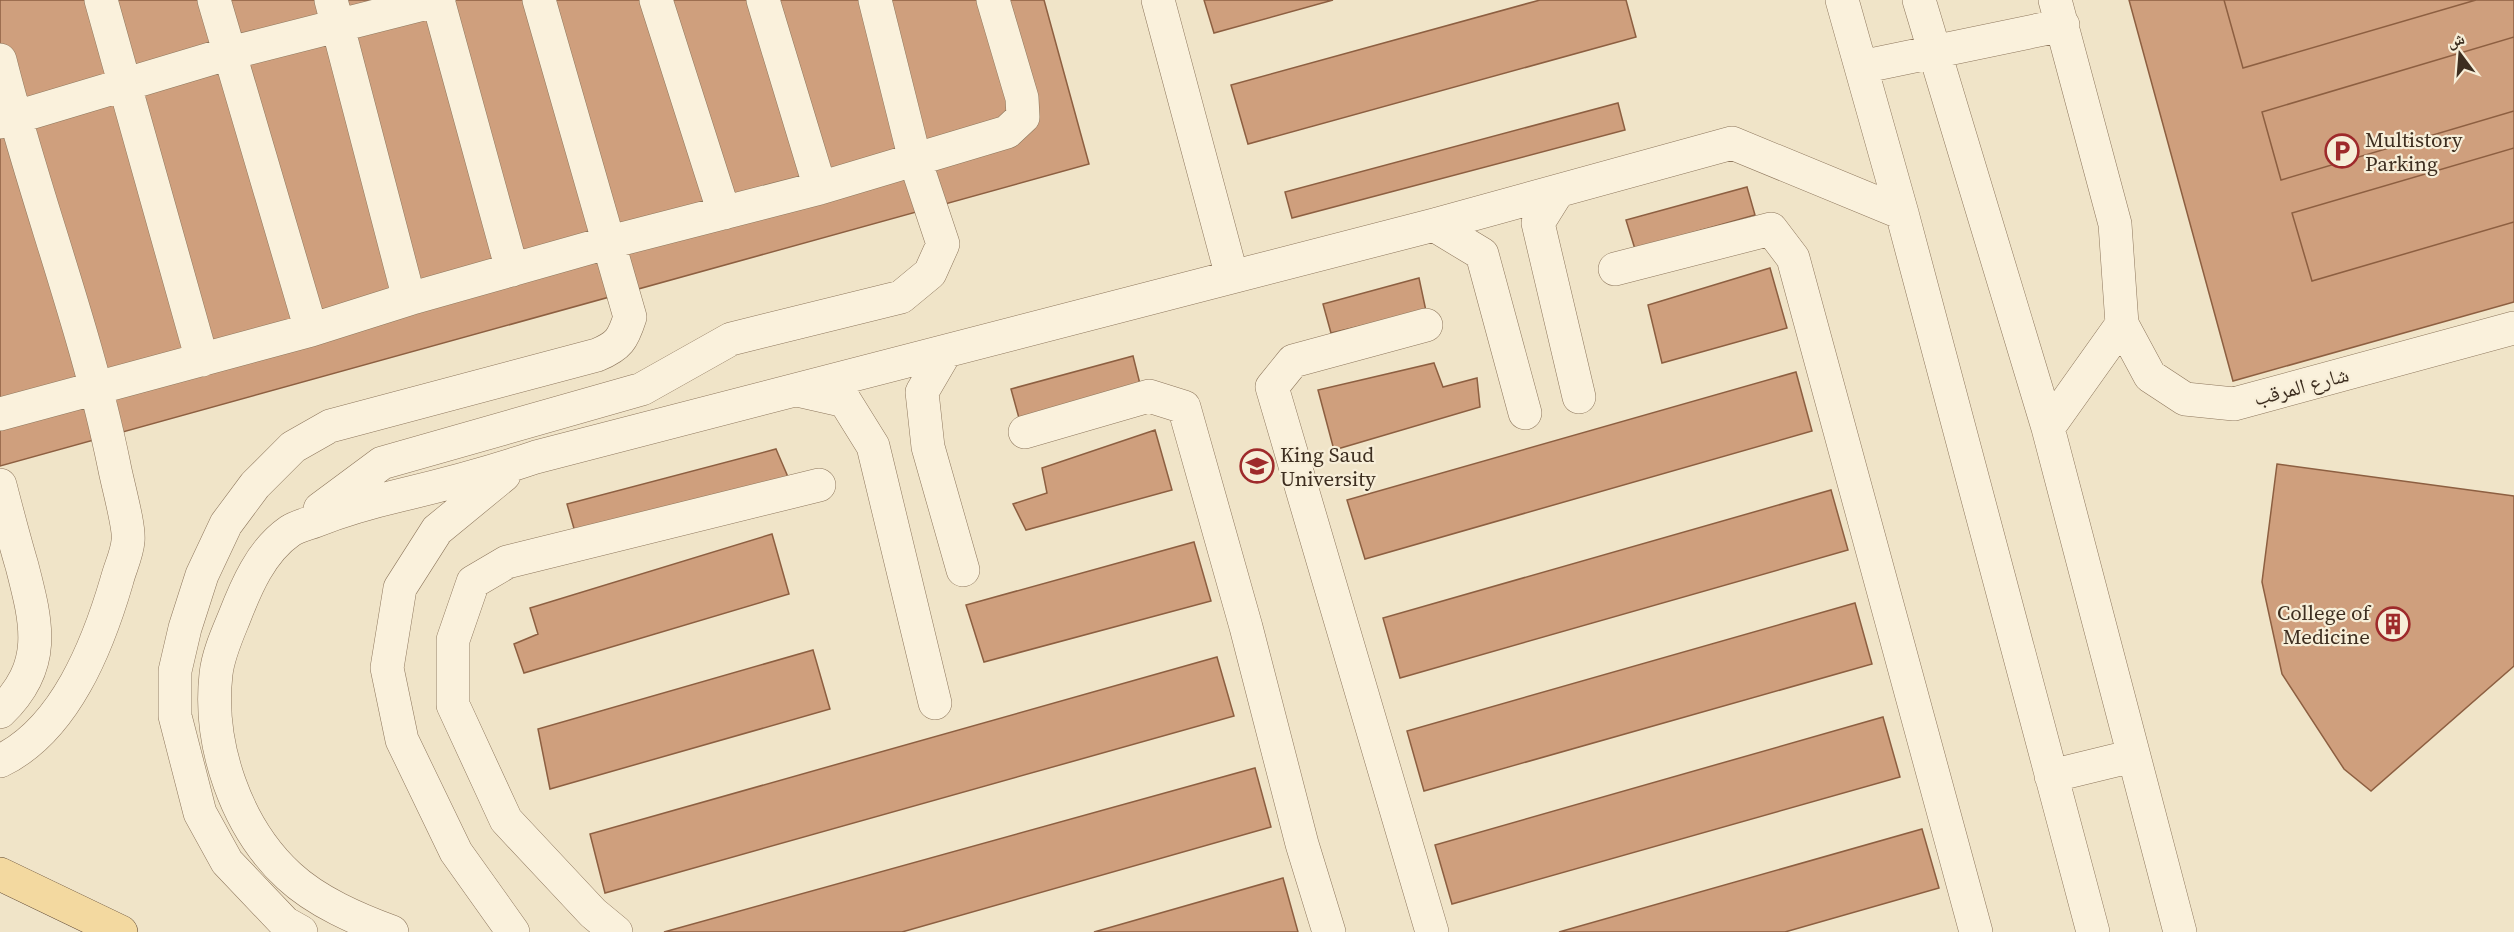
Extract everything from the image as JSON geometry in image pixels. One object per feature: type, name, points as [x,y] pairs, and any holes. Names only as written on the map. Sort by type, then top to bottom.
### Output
[{"type":"main road","points":[[0,874],[121,932]]},
{"type":"lane","points":[[101,0],[202,360]]},
{"type":"lane","points":[[214,0],[311,330]]},
{"type":"lane","points":[[7,120],[230,53],[335,13],[438,0],[512,270]]},
{"type":"lane","points":[[301,932],[285,922],[227,862],[200,813],[175,716],[175,671],[185,628],[202,575],[226,524],[255,485],[293,447],[330,426],[610,350],[624,338],[630,318],[539,0]]},
{"type":"lane","points":[[656,0],[724,213]]},
{"type":"lane","points":[[763,0],[820,188]]},
{"type":"lane","points":[[392,932],[316,896],[290,877],[269,855],[237,799],[219,743],[215,714],[216,672],[227,634],[245,589],[265,556],[290,531],[382,463],[642,389],[731,339],[901,297],[930,273],[943,244],[915,160],[875,0]]},
{"type":"lane","points":[[0,414],[311,330],[409,299],[610,242],[820,188],[1007,132],[1023,117],[1022,98],[993,0]]},
{"type":"lane","points":[[1158,0],[1232,277]]},
{"type":"lane","points":[[1842,0],[1902,213],[2090,924]]},
{"type":"lane","points":[[1919,0],[2048,428],[2180,932]]},
{"type":"lane","points":[[1861,67],[1933,52],[2059,12],[2115,224],[2122,324],[2048,428]]},
{"type":"lane","points":[[335,13],[409,299]]},
{"type":"lane","points":[[0,60],[7,120],[95,387],[108,437],[129,540],[103,627],[65,701],[53,719],[11,756],[0,761]]},
{"type":"lane","points":[[290,531],[348,508],[467,479],[523,461],[1434,225],[1732,143],[1902,213]]},
{"type":"lane","points":[[1558,191],[1538,223],[1579,397]]},
{"type":"lane","points":[[1434,225],[1482,254],[1525,412]]},
{"type":"lane","points":[[1616,268],[1771,229],[1793,258],[1976,932]]},
{"type":"lane","name":"شارع المرقب","points":[[2122,324],[2150,376],[2185,399],[2234,404],[2514,328]]},
{"type":"lane","points":[[1426,325],[1293,361],[1272,387],[1432,932]]},
{"type":"lane","points":[[946,351],[922,392],[928,447],[963,570]]},
{"type":"lane","points":[[797,390],[845,401],[873,446],[935,703]]},
{"type":"lane","points":[[1025,432],[1149,396],[1184,407],[1246,627],[1302,844],[1329,932]]},
{"type":"lane","points":[[513,932],[456,852],[402,740],[387,668],[400,588],[437,530],[478,494],[523,461]]},
{"type":"lane","points":[[0,485],[35,617],[35,644],[28,674],[15,698],[0,712]]},
{"type":"lane","points":[[616,932],[593,913],[506,820],[453,705],[453,640],[473,582],[507,562],[819,485]]},
{"type":"lane","points":[[2051,776],[2133,756]]},
{"type":"building","points":[[0,0],[1044,0],[1089,164],[0,466]]},
{"type":"building","points":[[1204,0],[1333,0],[1214,33]]},
{"type":"building","points":[[1540,0],[1626,0],[1636,37],[1248,144],[1231,85]]},
{"type":"building","name":"Multistory Parking","points":[[2129,0],[2514,0],[2514,302],[2233,381]]},
{"type":"building","points":[[2224,0],[2476,0],[2243,68]]},
{"type":"building","points":[[2514,37],[2514,111],[2281,180],[2262,112]]},
{"type":"building","points":[[1618,103],[1625,130],[1292,218],[1285,192]]},
{"type":"building","points":[[2514,148],[2514,222],[2312,281],[2292,213]]},
{"type":"building","points":[[1747,187],[1755,215],[1635,249],[1626,220]]},
{"type":"building","points":[[1770,268],[1787,328],[1662,363],[1648,305]]},
{"type":"building","points":[[1419,278],[1426,311],[1331,333],[1323,304]]},
{"type":"building","points":[[1133,356],[1140,384],[1019,418],[1011,389]]},
{"type":"building","points":[[1434,363],[1443,387],[1477,378],[1480,407],[1334,450],[1318,390]]},
{"type":"building","points":[[1796,372],[1812,431],[1365,559],[1347,500]]},
{"type":"building","points":[[1155,430],[1172,490],[1026,530],[1013,504],[1047,493],[1042,468]]},
{"type":"building","points":[[776,449],[788,477],[575,532],[567,504]]},
{"type":"building","name":"College of Medicine","points":[[2277,464],[2514,496],[2514,666],[2371,791],[2344,769],[2282,674],[2262,582]]},
{"type":"building","points":[[1831,490],[1848,550],[1400,678],[1383,618]]},
{"type":"building","points":[[772,534],[789,594],[524,673],[514,644],[538,634],[530,608]]},
{"type":"building","points":[[1194,542],[1211,601],[984,662],[966,605]]},
{"type":"building","points":[[1855,603],[1872,664],[1424,791],[1407,731]]},
{"type":"building","points":[[813,650],[830,709],[550,789],[538,729]]},
{"type":"building","points":[[1217,657],[1234,716],[605,893],[590,834]]},
{"type":"building","points":[[1883,717],[1900,777],[1452,904],[1435,845]]},
{"type":"building","points":[[1255,768],[1271,827],[902,932],[664,932]]},
{"type":"building","points":[[1922,829],[1939,888],[1785,932],[1559,932]]},
{"type":"building","points":[[1283,878],[1298,932],[1094,932]]},
{"type":"place","name":"Multistory Parking","points":[[2342,151]]},
{"type":"place","name":"King Saud University","points":[[1257,466]]},
{"type":"place","name":"College of Medicine","points":[[2393,624]]}]
